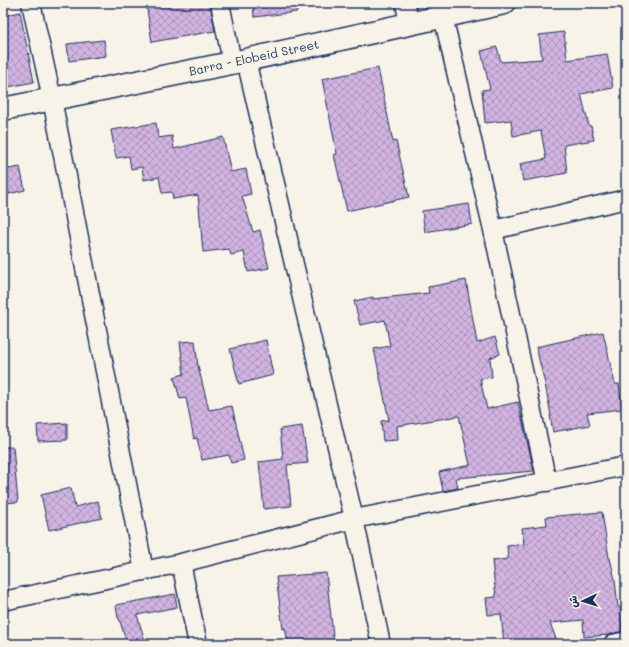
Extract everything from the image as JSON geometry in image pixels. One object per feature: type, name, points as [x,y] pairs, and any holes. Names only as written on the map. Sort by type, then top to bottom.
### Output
[{"type":"main road","name":"Barra - Elobeid Street","points":[[3,109],[239,61],[504,3]]},
{"type":"street","points":[[31,3],[52,99],[144,571]]},
{"type":"street","points":[[220,3],[239,61],[354,518],[381,644]]},
{"type":"street","points":[[405,3],[409,24]]},
{"type":"street","points":[[443,16],[493,230],[547,482]]},
{"type":"street","points":[[493,230],[626,199]]},
{"type":"street","points":[[3,601],[181,563],[354,518],[626,466]]},
{"type":"street","points":[[181,563],[198,644]]},
{"type":"street","points":[[613,644],[626,641]]},
{"type":"building","points":[[146,3],[210,3],[215,31],[152,42]]},
{"type":"building","points":[[253,3],[297,3],[297,12],[254,17]]},
{"type":"building","points":[[20,12],[34,82],[3,88],[3,16]]},
{"type":"building","points":[[564,32],[567,60],[607,54],[613,88],[581,94],[594,140],[564,145],[567,173],[523,181],[520,164],[546,159],[541,131],[513,136],[511,120],[485,123],[482,90],[490,89],[481,51],[497,47],[501,62],[542,59],[539,35]]},
{"type":"building","points":[[104,40],[106,56],[69,61],[67,44]]},
{"type":"building","points":[[378,68],[393,142],[396,141],[409,197],[347,211],[334,155],[337,154],[322,79]]},
{"type":"building","points":[[156,123],[158,138],[172,136],[174,149],[223,137],[231,172],[246,169],[251,194],[242,196],[253,232],[260,230],[269,268],[248,272],[244,252],[231,255],[229,249],[203,252],[198,195],[173,199],[172,192],[162,193],[159,177],[144,180],[142,167],[131,169],[129,156],[116,158],[111,130]]},
{"type":"building","points":[[20,167],[25,190],[9,194],[3,170]]},
{"type":"building","points":[[469,204],[472,224],[425,232],[422,211]]},
{"type":"building","points":[[466,280],[477,343],[495,337],[500,354],[490,358],[492,377],[480,379],[487,409],[518,402],[534,471],[456,478],[458,488],[443,491],[439,472],[470,465],[459,416],[397,426],[398,440],[383,441],[381,421],[389,420],[374,349],[390,346],[385,320],[360,325],[354,301],[373,297],[373,299],[429,293],[428,287]]},
{"type":"building","points":[[603,332],[615,384],[619,384],[622,409],[587,413],[590,425],[553,432],[545,384],[536,347]]},
{"type":"building","points":[[266,340],[273,375],[239,384],[230,349]]},
{"type":"building","points":[[195,341],[198,366],[209,410],[232,406],[244,460],[231,463],[229,455],[202,460],[197,438],[194,439],[186,398],[180,399],[174,377],[184,374],[180,342]]},
{"type":"building","points":[[67,423],[67,440],[38,441],[37,425]]},
{"type":"building","points":[[302,426],[308,463],[287,465],[291,506],[264,509],[259,462],[283,459],[280,429]]},
{"type":"building","points":[[3,447],[13,447],[18,502],[3,503]]},
{"type":"building","points":[[71,488],[75,507],[98,501],[102,518],[49,530],[41,495]]},
{"type":"building","points":[[602,512],[609,558],[615,580],[618,607],[620,607],[622,631],[608,635],[584,637],[583,620],[550,623],[558,644],[504,644],[501,614],[488,615],[486,598],[496,597],[492,561],[508,559],[507,546],[524,544],[522,528],[547,525],[546,517]]},
{"type":"building","points":[[326,573],[334,644],[294,644],[293,641],[288,642],[285,628],[283,629],[276,577]]},
{"type":"building","points":[[175,594],[177,607],[137,615],[146,644],[127,644],[118,618],[116,605]]}]
